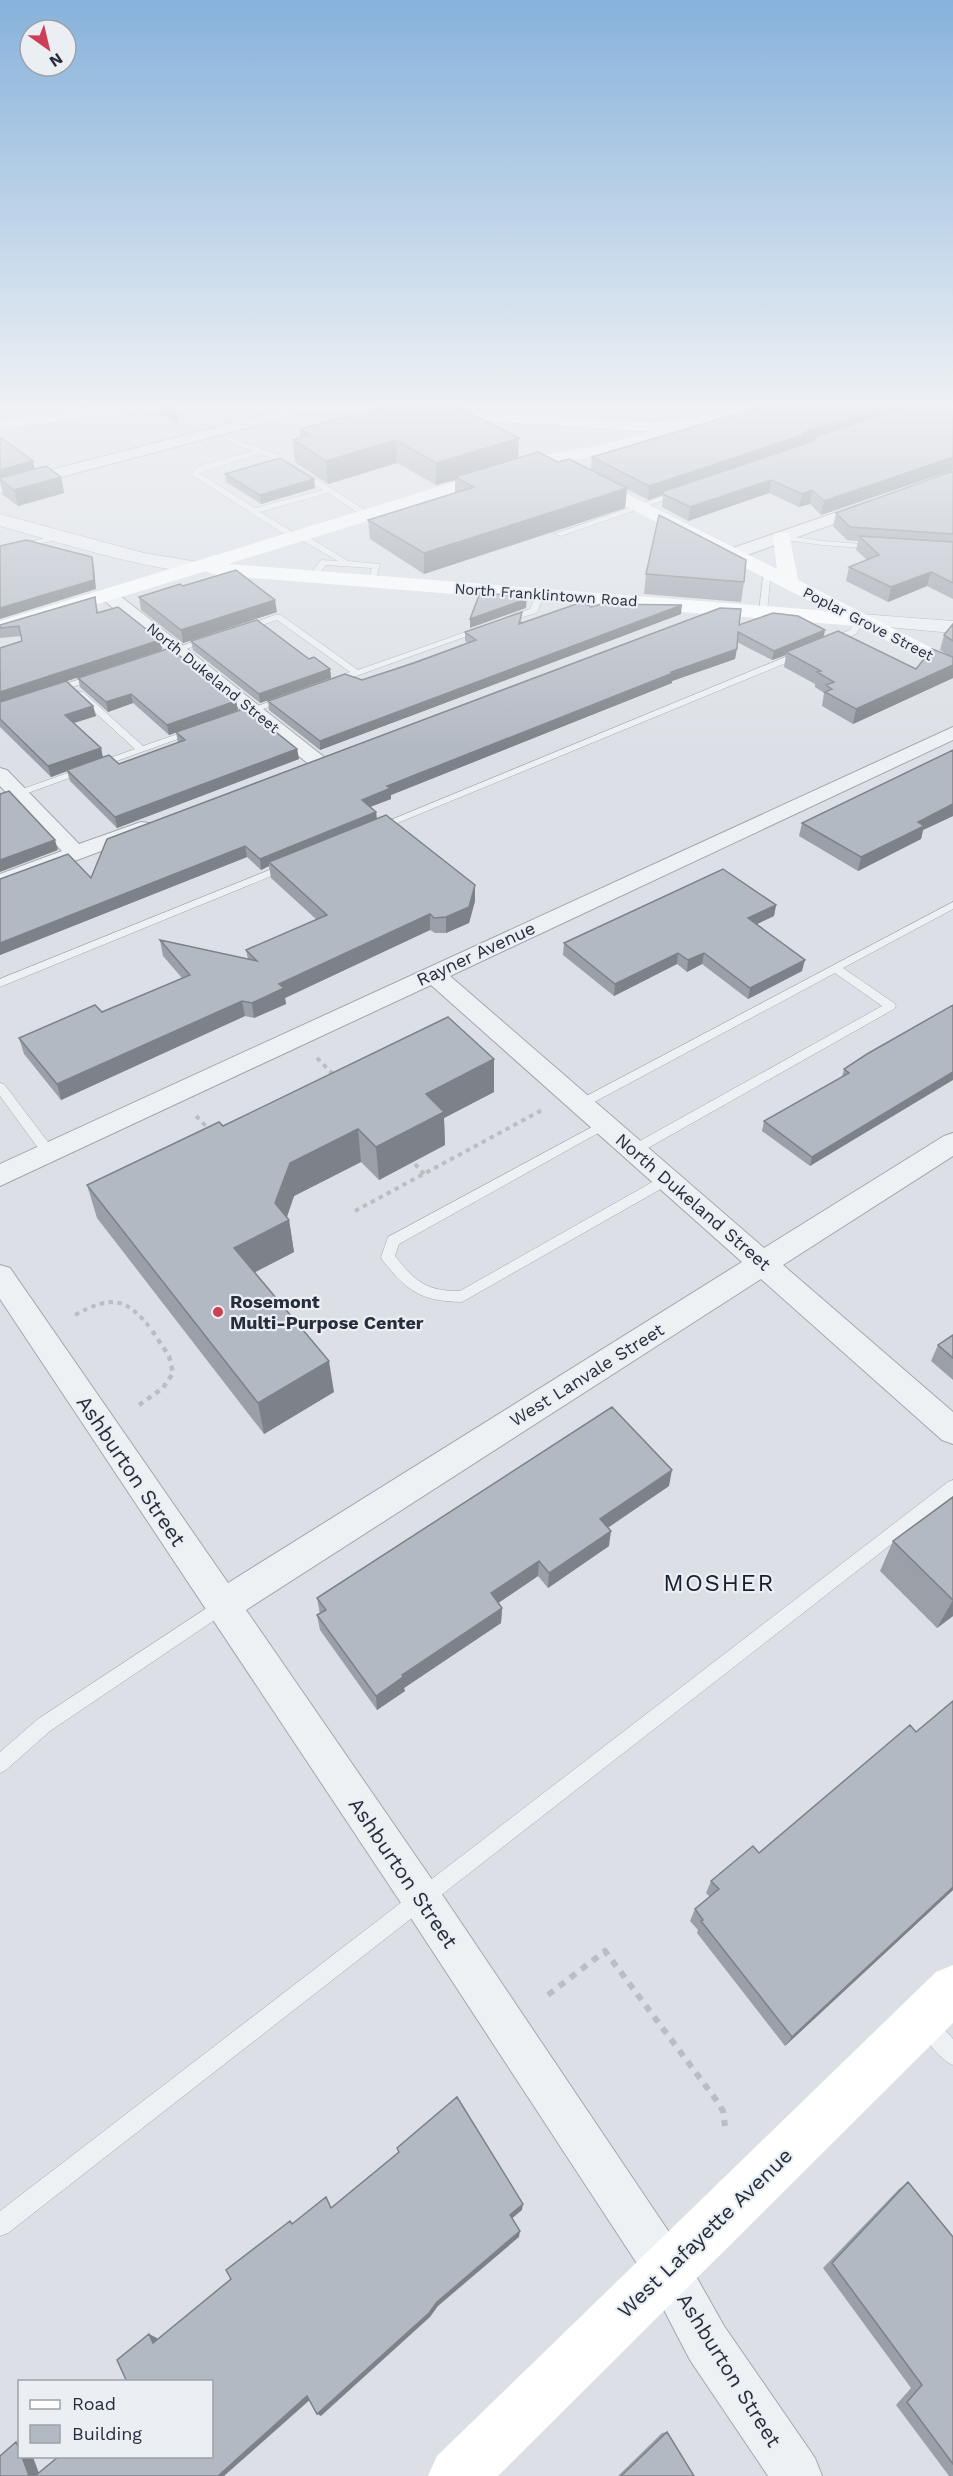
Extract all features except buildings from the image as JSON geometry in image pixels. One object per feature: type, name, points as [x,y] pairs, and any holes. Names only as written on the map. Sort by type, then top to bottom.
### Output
[{"type":"main road","points":[[0,628],[353,520]]},
{"type":"main road","name":"Poplar Grove Street","points":[[667,520],[953,667]]},
{"type":"main road","points":[[782,537],[789,583]]},
{"type":"main road","name":"North Franklintown Road","points":[[198,567],[861,620]]},
{"type":"main road","name":"West Lafayette Avenue","points":[[457,2476],[667,2269],[943,2021]]},
{"type":"street","name":"North Franklintown Road","points":[[0,520],[143,559],[198,567]]},
{"type":"street","points":[[733,554],[831,520]]},
{"type":"street","name":"North Dukeland Street","points":[[108,595],[317,761]]},
{"type":"street","points":[[675,625],[718,609]]},
{"type":"street","name":"North Franklintown Road","points":[[861,620],[953,627]]},
{"type":"street","name":"Rayner Avenue","points":[[0,1176],[953,733]]},
{"type":"street","points":[[295,770],[339,753]]},
{"type":"street","points":[[0,774],[9,797],[76,853]]},
{"type":"street","points":[[0,882],[164,820]]},
{"type":"street","name":"North Dukeland Street","points":[[433,974],[953,1431]]},
{"type":"street","name":"West Lanvale Street","points":[[222,1606],[953,1143]]},
{"type":"street","name":"Ashburton Street","points":[[0,1276],[421,1898],[667,2269],[707,2343],[797,2476]]},
{"type":"lane","points":[[267,520],[348,564]]},
{"type":"lane","points":[[558,534],[601,520]]},
{"type":"lane","points":[[0,552],[60,536]]},
{"type":"lane","points":[[782,537],[882,548]]},
{"type":"lane","points":[[313,576],[324,562],[377,566],[372,581]]},
{"type":"lane","points":[[763,612],[767,571]]},
{"type":"lane","points":[[500,623],[534,611],[540,595]]},
{"type":"lane","points":[[237,630],[278,617],[357,674]]},
{"type":"lane","points":[[821,646],[853,632],[861,620]]},
{"type":"lane","points":[[325,685],[489,627]]},
{"type":"lane","points":[[158,656],[216,637]]},
{"type":"lane","points":[[366,833],[810,650]]},
{"type":"lane","points":[[40,695],[103,674]]},
{"type":"lane","points":[[70,685],[142,750]]},
{"type":"lane","points":[[234,717],[293,696]]},
{"type":"lane","points":[[9,797],[203,728]]},
{"type":"lane","points":[[0,983],[299,860]]},
{"type":"lane","points":[[581,1104],[953,905]]},
{"type":"lane","points":[[634,1150],[890,1006],[835,968]]},
{"type":"lane","points":[[0,1087],[50,1153]]},
{"type":"lane","points":[[605,1124],[393,1242],[388,1257],[408,1283],[432,1297],[462,1297],[668,1179]]},
{"type":"lane","points":[[0,2225],[953,1487]]},
{"type":"lane","points":[[0,1764],[44,1725],[222,1606]]},
{"type":"path","points":[[317,1058],[334,1075]]},
{"type":"path","points":[[355,1211],[550,1106]]},
{"type":"path","points":[[196,1115],[216,1138]]},
{"type":"path","points":[[415,1164],[424,1173]]},
{"type":"path","points":[[75,1315],[110,1301],[130,1306],[139,1313],[171,1355],[175,1368],[169,1382],[163,1390],[139,1406]]},
{"type":"path","points":[[548,1995],[605,1951],[717,2101],[723,2111],[725,2126]]},
{"type":"place","name":"Rosemont Multi-Purpose Center","points":[[218,1312]]},
{"type":"district","name":"MOSHER","points":[[719,1583]]}]
